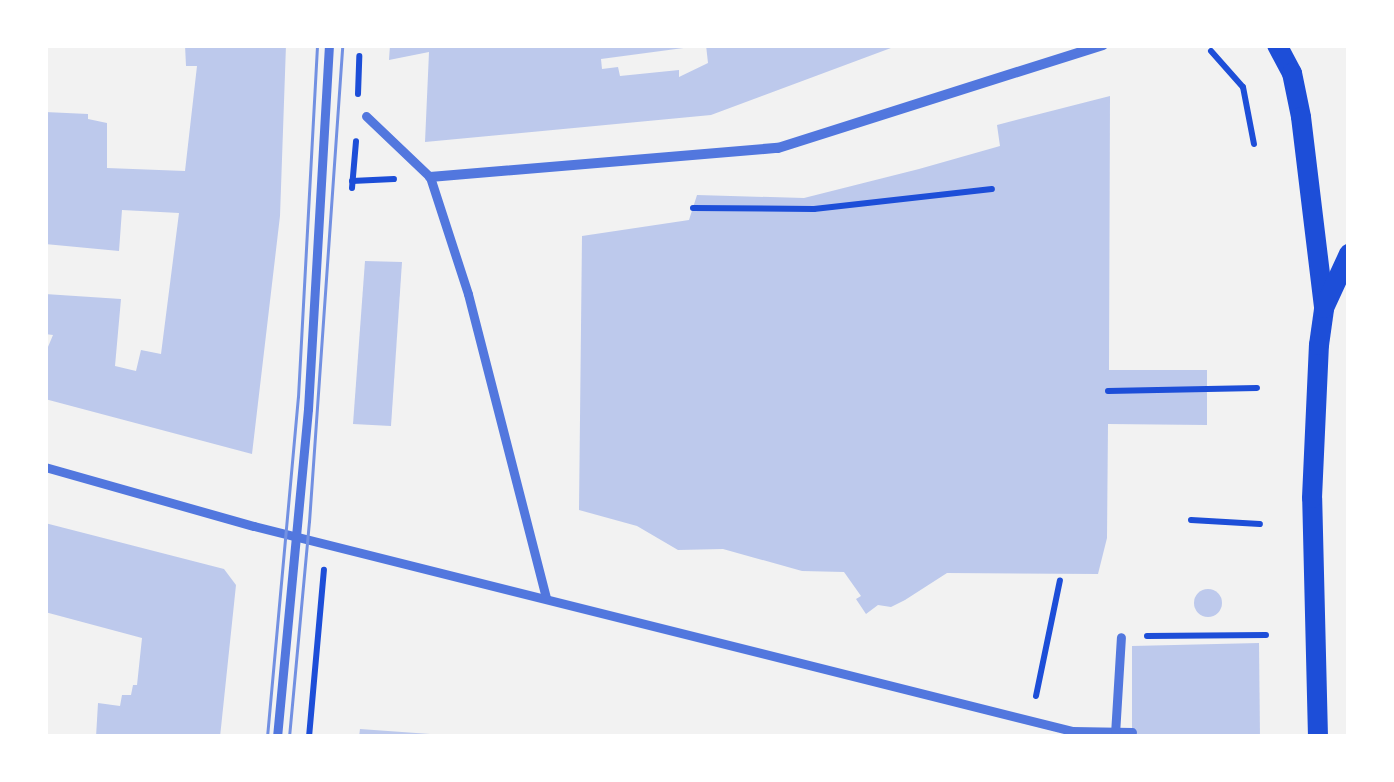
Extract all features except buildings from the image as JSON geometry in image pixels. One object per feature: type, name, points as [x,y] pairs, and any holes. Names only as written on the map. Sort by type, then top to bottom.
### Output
[{"type":"main road","points":[[1277,45],[1292,73],[1301,118],[1324,308],[1312,498],[1318,737]]},
{"type":"main road","points":[[1324,308],[1349,254]]},
{"type":"main road","points":[[1324,308],[1349,286]]},
{"type":"street","points":[[277,737],[296,534],[329,45]]},
{"type":"street","points":[[430,177],[778,148],[1102,45]]},
{"type":"street","points":[[366,116],[430,177],[468,294],[546,597]]},
{"type":"street","points":[[45,467],[1072,731],[1115,735],[1132,732]]},
{"type":"street","points":[[1115,735],[1121,636]]},
{"type":"path","points":[[1211,51],[1243,86],[1254,144]]},
{"type":"path","points":[[322,178],[364,182],[430,177]]},
{"type":"path","points":[[693,208],[814,209],[992,189]]},
{"type":"path","points":[[1108,391],[1257,388]]},
{"type":"path","points":[[1191,520],[1260,524]]},
{"type":"path","points":[[1031,721],[1060,580]]},
{"type":"path","points":[[1121,636],[1250,640],[1266,635]]},
{"type":"tram line","points":[[267,737],[298,397],[317,45]]},
{"type":"tram line","points":[[289,737],[309,522],[342,45]]}]
